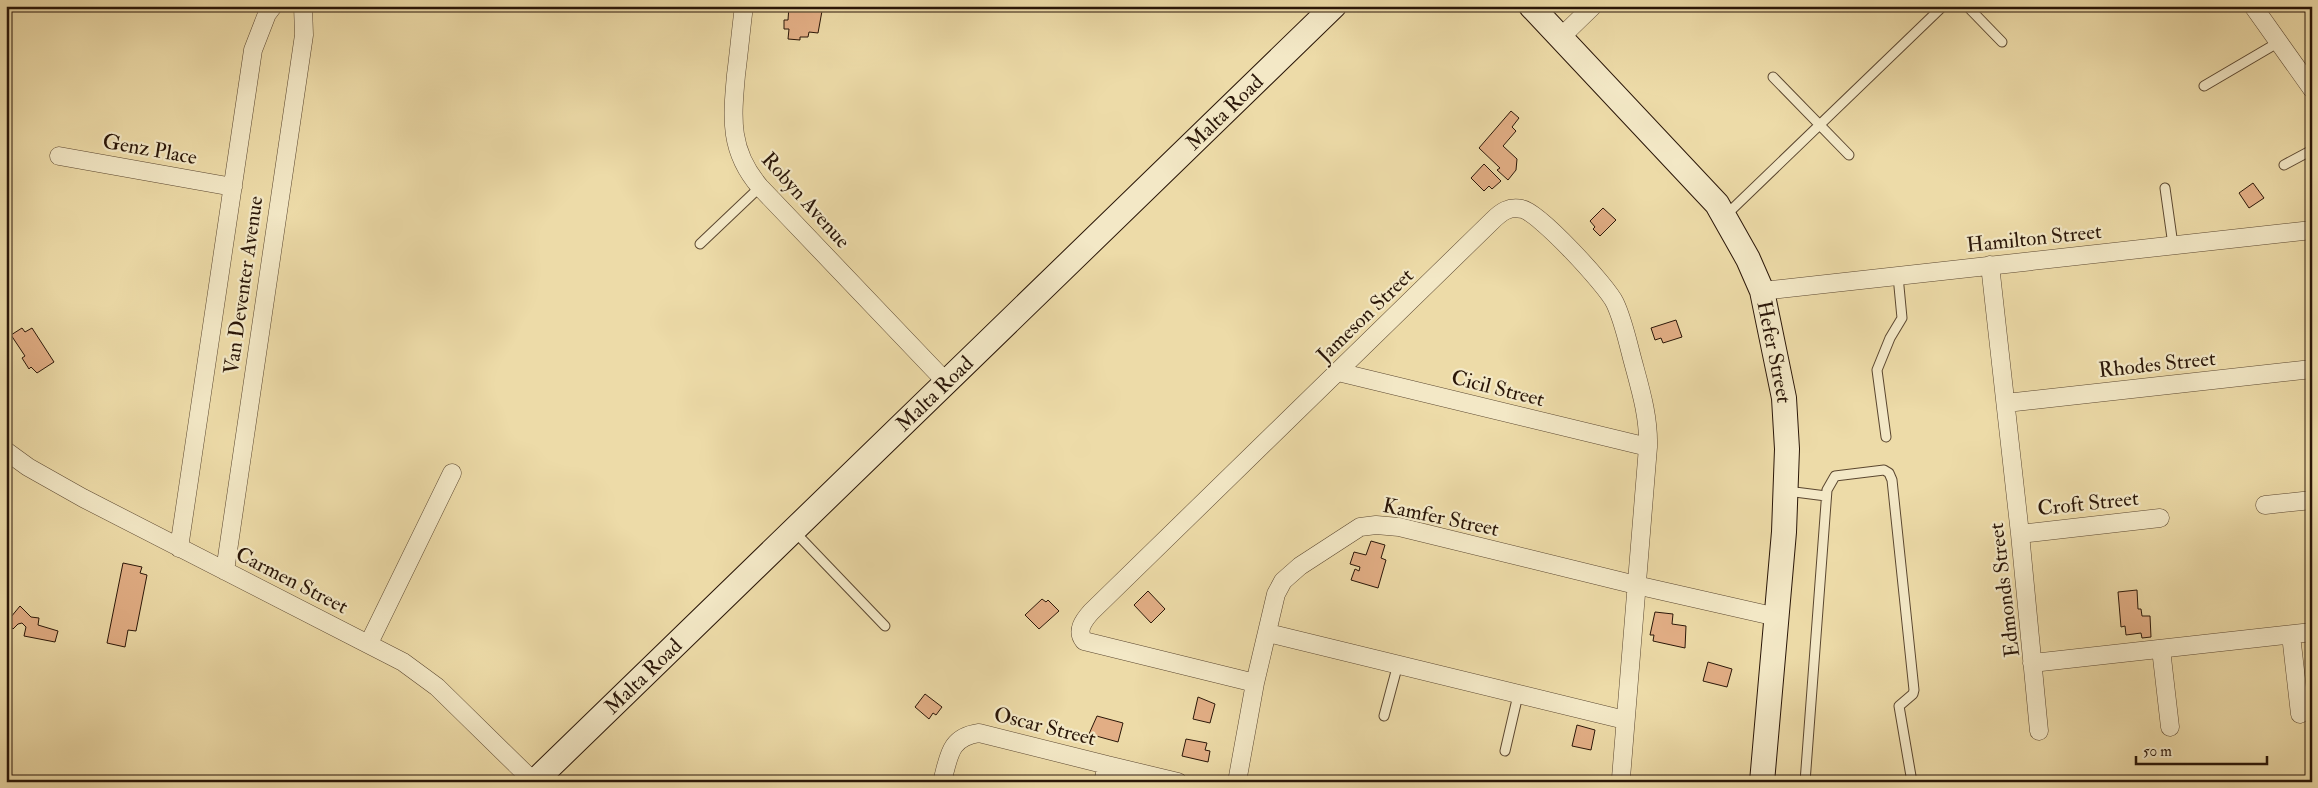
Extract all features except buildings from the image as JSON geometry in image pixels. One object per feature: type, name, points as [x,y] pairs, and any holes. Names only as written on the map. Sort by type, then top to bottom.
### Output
[{"type":"street","name":"Van Deventer Avenue","points":[[179,548],[253,50],[267,14],[273,6]]},
{"type":"street","name":"Van Deventer Avenue","points":[[225,571],[277,207],[304,36],[303,6]]},
{"type":"street","name":"Robyn Avenue","points":[[744,6],[733,127],[742,162],[760,187],[946,382]]},
{"type":"street","name":"Malta Road","points":[[534,782],[1334,6]]},
{"type":"street","name":"Hefer Street","points":[[1531,6],[1703,187],[1725,216],[1762,291],[1784,398],[1787,448],[1786,491],[1777,617],[1762,782]]},
{"type":"street","points":[[1561,37],[1593,6]]},
{"type":"street","points":[[2253,6],[2312,89]]},
{"type":"street","name":"Genz Place","points":[[59,156],[233,187]]},
{"type":"street","name":"Jameson Street","points":[[1255,683],[1084,641],[1080,633],[1081,626],[1091,612],[1501,212],[1510,208],[1522,208],[1532,213],[1545,224],[1604,285],[1615,302],[1624,326],[1648,415],[1648,448],[1621,778]]},
{"type":"street","name":"Hamilton Street","points":[[1762,291],[2312,230]]},
{"type":"street","name":"Edmonds Street","points":[[1990,265],[2020,534],[2032,663],[2312,632]]},
{"type":"street","name":"Rhodes Street","points":[[2006,403],[2312,369]]},
{"type":"street","name":"Cicil Street","points":[[1338,372],[1648,448]]},
{"type":"street","name":"Carmen Street","points":[[6,451],[43,476],[179,548],[403,662],[437,687],[534,782]]},
{"type":"street","points":[[369,644],[452,473]]},
{"type":"street","points":[[2265,505],[2312,500]]},
{"type":"street","name":"Croft Street","points":[[2020,534],[2160,518]]},
{"type":"street","name":"Kamfer Street","points":[[1238,782],[1255,683],[1276,594],[1283,581],[1313,557],[1360,527],[1368,525],[1399,527],[1636,586],[1777,617]]},
{"type":"street","points":[[1268,633],[1625,720]]},
{"type":"street","points":[[2291,635],[2300,714]]},
{"type":"street","points":[[2161,649],[2170,727]]},
{"type":"street","points":[[2032,663],[2039,731]]},
{"type":"street","name":"Oscar Street","points":[[942,782],[953,746],[961,739],[979,733],[1105,773],[1178,782]]},
{"type":"lane","points":[[1725,216],[1821,126],[1943,6]]},
{"type":"lane","points":[[1967,6],[2002,42]]},
{"type":"lane","points":[[2204,86],[2279,42]]},
{"type":"lane","points":[[1772,77],[1849,155]]},
{"type":"lane","points":[[2284,165],[2312,150]]},
{"type":"lane","points":[[700,244],[760,187]]},
{"type":"lane","points":[[2165,188],[2173,245]]},
{"type":"lane","points":[[1886,437],[1878,370],[1890,338],[1902,318],[1898,276]]},
{"type":"lane","points":[[1805,782],[1826,496],[1835,476],[1884,470],[1892,477],[1914,690],[1913,694],[1900,706],[1912,782]]},
{"type":"lane","points":[[1786,491],[1826,496]]},
{"type":"lane","points":[[793,530],[885,626]]},
{"type":"lane","points":[[1384,716],[1398,664]]},
{"type":"lane","points":[[1505,751],[1518,695]]}]
